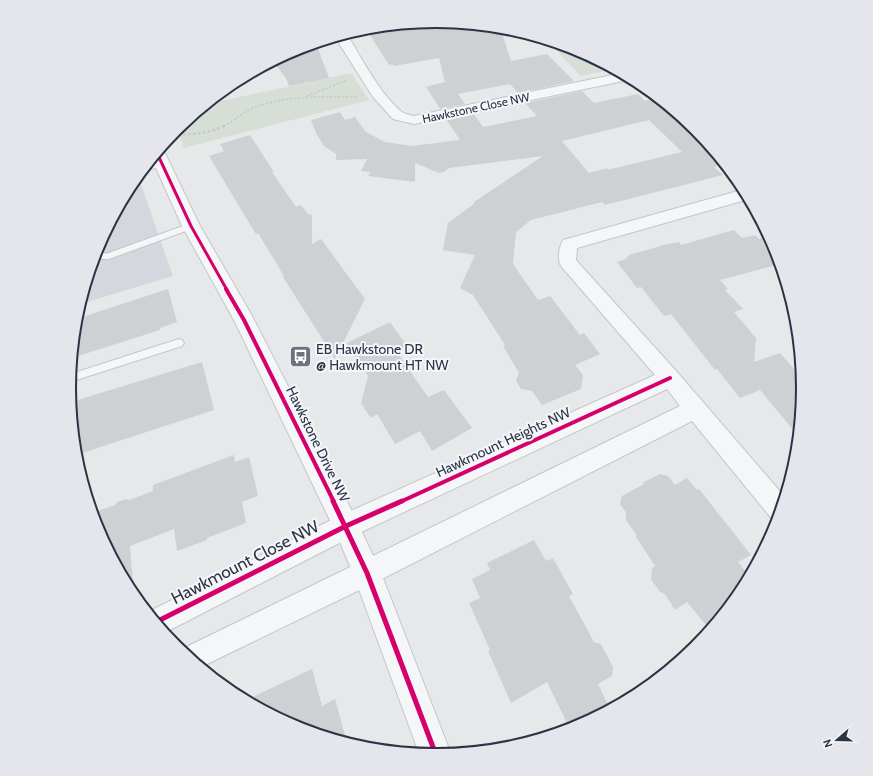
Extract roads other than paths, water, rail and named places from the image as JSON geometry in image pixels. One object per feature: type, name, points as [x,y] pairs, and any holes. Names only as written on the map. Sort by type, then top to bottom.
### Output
[{"type":"street","name":"Hawkstone Close NW","points":[[344,40],[378,94],[398,116],[414,120],[619,78]]},
{"type":"street","name":"Hawkstone Drive NW","points":[[155,164],[244,320],[346,526],[368,573],[433,748]]},
{"type":"street","points":[[741,196],[569,244],[567,261],[670,378],[694,409],[776,506]]},
{"type":"street","name":"Hawkmount Heights NW","points":[[346,526],[670,378]]},
{"type":"street","points":[[195,655],[368,573],[694,409]]},
{"type":"street","name":"Hawkmount Close NW","points":[[161,619],[346,526]]},
{"type":"lane","points":[[102,256],[106,258],[191,226]]},
{"type":"lane","points":[[77,376],[179,343]]},
{"type":"place","name":"EB Hawkstone DR @ Hawkmount HT NW","points":[[300,357]]}]
